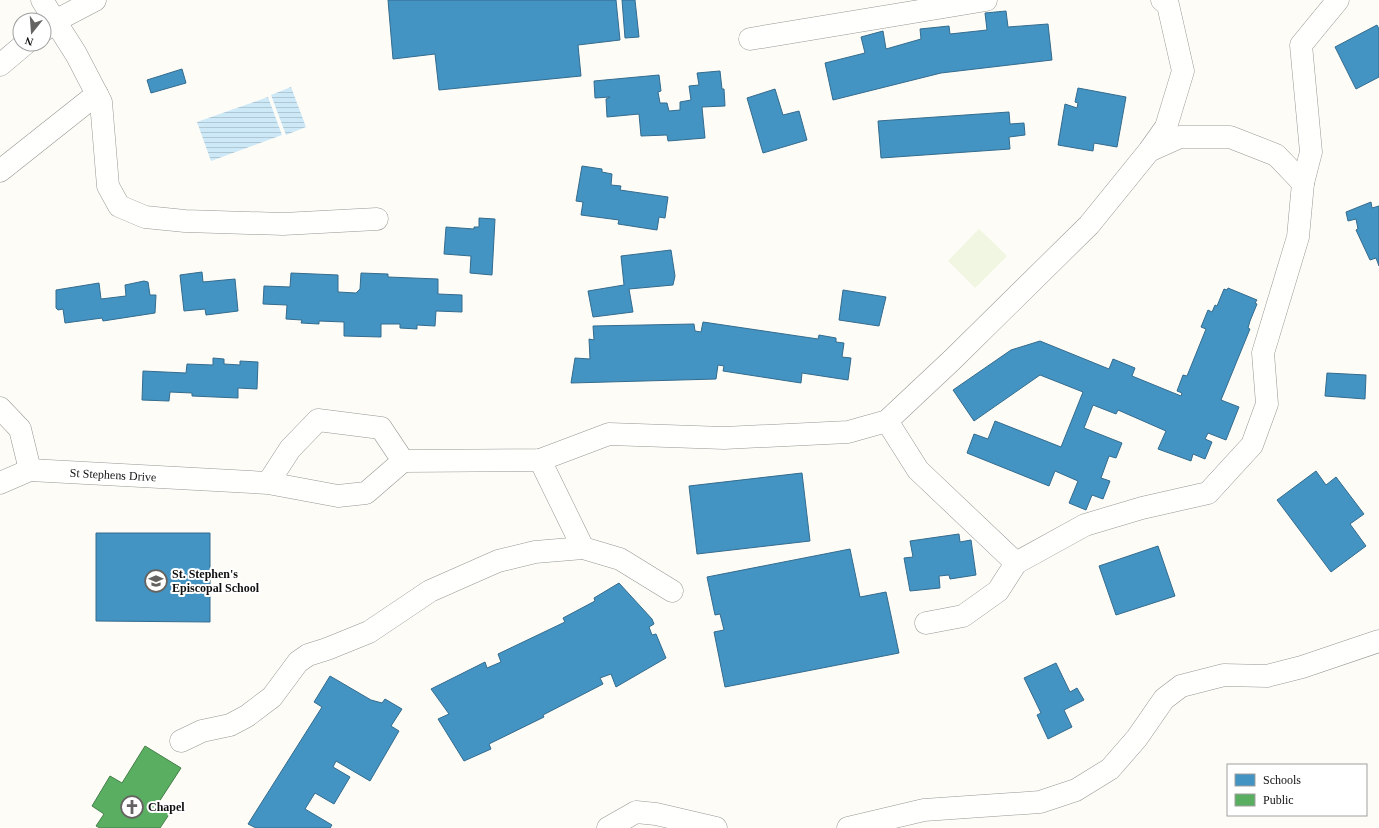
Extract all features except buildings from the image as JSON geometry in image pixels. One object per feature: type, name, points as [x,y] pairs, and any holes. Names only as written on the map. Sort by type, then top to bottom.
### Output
[{"type":"street","points":[[42,0],[46,12]]},
{"type":"street","points":[[52,25],[95,0]]},
{"type":"street","points":[[750,40],[986,0]]},
{"type":"street","points":[[268,483],[290,449],[318,420],[381,428],[403,461],[540,460],[609,434],[724,438],[848,432],[887,421],[952,360],[1089,225],[1150,151],[1166,127],[1183,71],[1168,5],[1162,0]]},
{"type":"street","points":[[926,623],[963,616],[998,591],[1016,563],[1085,525],[1142,508],[1208,493],[1252,446],[1268,404],[1263,353],[1298,237],[1303,183],[1311,152],[1301,45],[1338,0]]},
{"type":"street","points":[[52,28],[76,54],[101,102],[108,186],[119,206],[145,217],[185,221],[283,224],[377,219]]},
{"type":"street","points":[[0,65],[15,52]]},
{"type":"street","points":[[0,171],[97,94]]},
{"type":"street","points":[[1150,151],[1180,136],[1230,137],[1276,155],[1303,183]]},
{"type":"street","points":[[0,408],[20,429],[30,470],[0,483]]},
{"type":"street","points":[[887,421],[918,470],[1016,563]]},
{"type":"street","points":[[540,460],[583,548]]},
{"type":"street","name":"St Stephens Drive","points":[[30,470],[268,483],[338,496],[366,493],[403,461]]},
{"type":"street","points":[[181,741],[202,731],[230,724],[247,716],[272,697],[298,662],[303,658],[369,632],[430,591],[498,562],[535,552],[583,548],[620,559],[672,591]]},
{"type":"street","points":[[848,828],[924,810],[1040,802],[1076,790],[1110,769],[1137,738],[1164,699],[1181,686],[1224,675],[1267,676],[1302,668],[1379,641]]},
{"type":"street","points":[[608,828],[636,812],[656,814],[716,828]]},
{"type":"green space","points":[[979,229],[1007,256],[975,288],[948,261]]},
{"type":"water","points":[[291,87],[306,127],[286,135],[271,95]]},
{"type":"water","points":[[268,97],[282,135],[211,161],[197,122]]},
{"type":"place","name":"St. Stephen's Episcopal School","points":[[156,581]]},
{"type":"place","name":"Chapel","points":[[132,807]]}]
